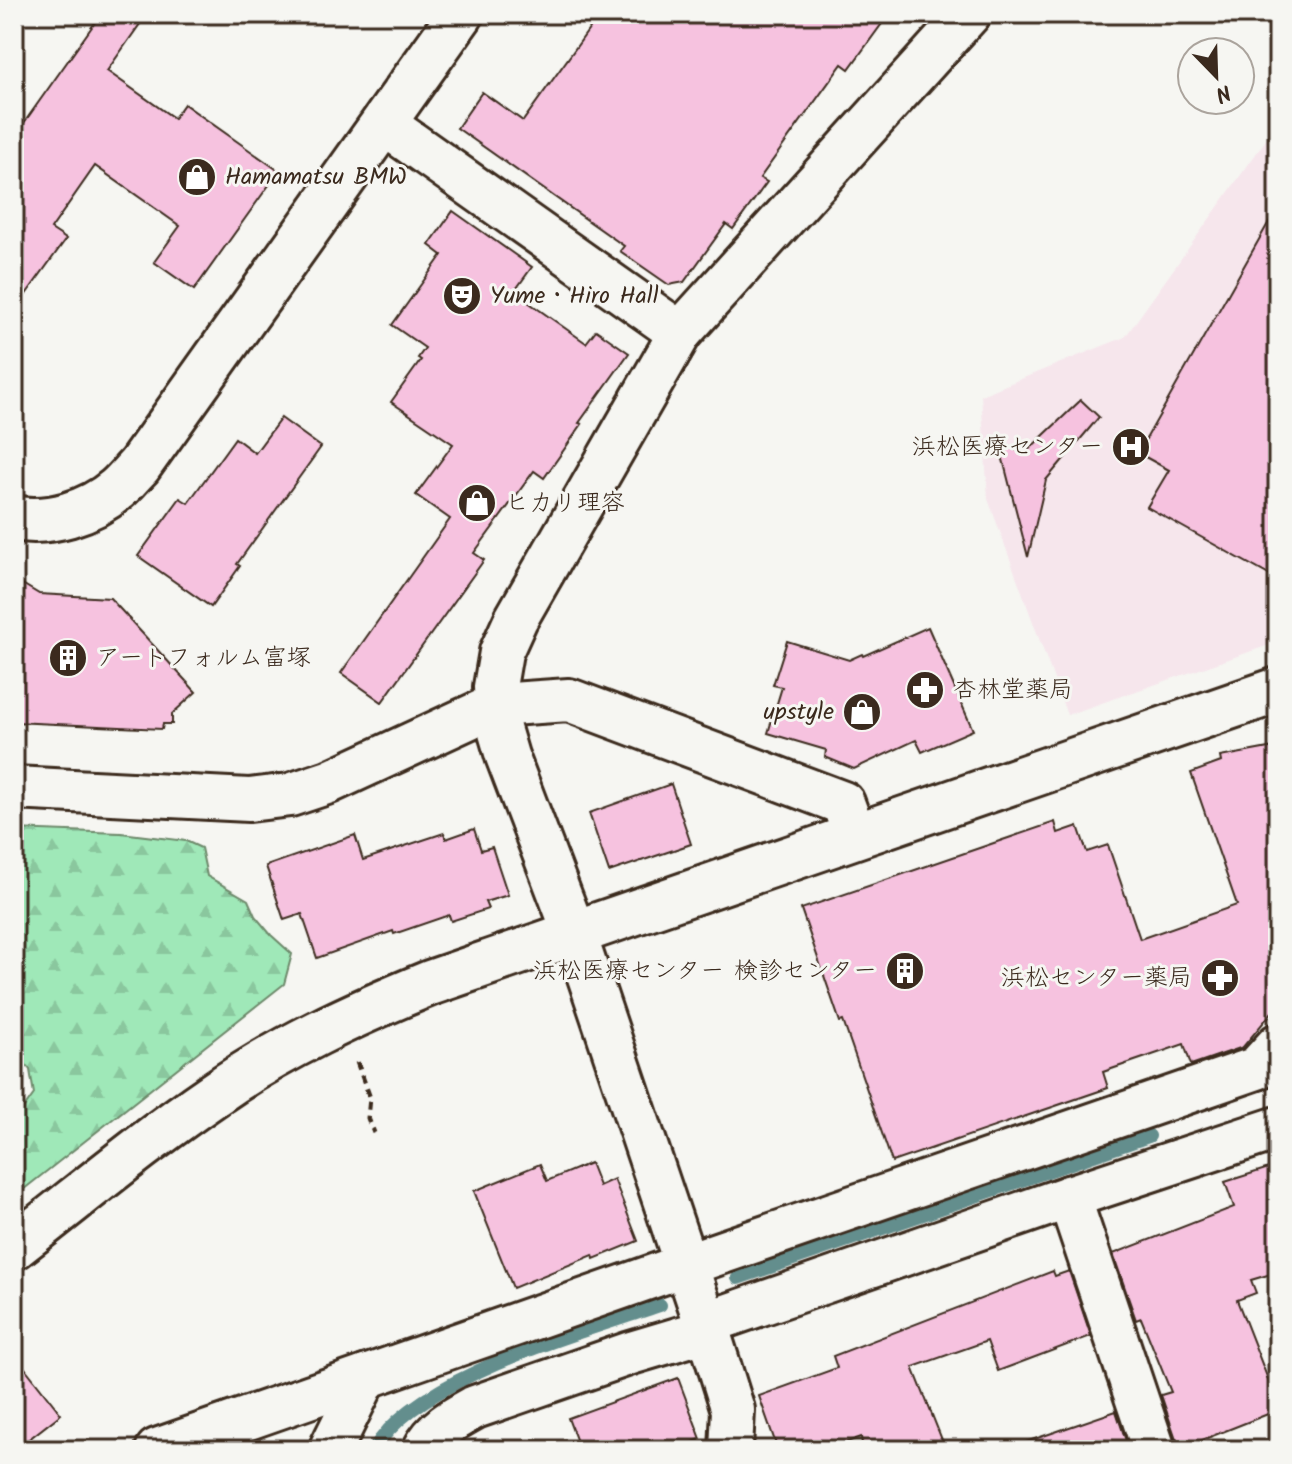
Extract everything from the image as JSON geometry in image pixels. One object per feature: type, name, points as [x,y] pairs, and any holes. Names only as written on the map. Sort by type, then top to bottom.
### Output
[{"type":"street","points":[[14,518],[58,517],[89,507],[116,489],[139,466],[461,14]]},
{"type":"street","points":[[731,1450],[733,1410],[574,932],[507,756],[497,722],[495,687],[501,652],[516,619],[680,333],[969,14]]},
{"type":"street","points":[[383,123],[680,333]]},
{"type":"street","points":[[14,1247],[214,1094],[283,1051],[382,1002],[574,932],[1278,690]]},
{"type":"street","points":[[14,788],[249,800],[290,795],[329,782],[496,705],[569,700],[843,803],[855,836]]},
{"type":"street","points":[[157,1450],[1257,1068],[1278,1045]]},
{"type":"street","points":[[424,1450],[429,1439],[456,1417],[475,1407],[1069,1197],[1278,1128]]},
{"type":"street","points":[[1069,1197],[1154,1450]]},
{"type":"street","points":[[330,1450],[366,1377]]},
{"type":"path","points":[[353,1054],[370,1098],[368,1118],[374,1133]]},
{"type":"shaded area","name":"浜松医療センター","points":[[1278,123],[1278,642],[1067,715],[988,499],[981,395],[1125,337]]},
{"type":"green space","points":[[14,829],[121,833],[186,841],[201,848],[207,876],[248,900],[255,916],[292,954],[284,984],[14,1197],[14,1122],[34,1094],[30,1070],[14,1050]]},
{"type":"building","name":"Hamamatsu BMW","points":[[101,14],[147,14],[107,71],[174,118],[184,104],[279,171],[194,290],[154,262],[180,226],[95,166],[51,229],[66,239],[14,311],[14,137]]},
{"type":"building","points":[[600,14],[889,14],[849,69],[842,64],[760,178],[767,182],[733,229],[726,224],[684,282],[669,285],[620,251],[624,246],[457,128],[482,92],[523,121]]},
{"type":"building","points":[[1278,206],[1278,580],[1147,507],[1169,470],[1138,453]]},
{"type":"building","points":[[453,211],[532,267],[514,292],[586,343],[596,330],[629,353],[544,478],[534,471],[474,553],[484,560],[382,702],[341,673],[450,519],[416,495],[453,444],[391,402],[421,360],[418,358],[425,348],[392,325],[442,255],[429,245]]},
{"type":"building","points":[[1081,400],[1099,417],[1046,480],[1028,557],[998,440],[1024,454]]},
{"type":"building","points":[[281,418],[321,447],[237,564],[240,566],[211,607],[138,556],[180,498],[188,503],[235,438],[255,453]]},
{"type":"building","name":"アートフォルム富塚","points":[[14,579],[39,594],[110,598],[196,692],[172,714],[172,724],[163,724],[162,729],[14,722]]},
{"type":"building","points":[[928,627],[973,730],[922,752],[916,740],[854,769],[825,757],[826,750],[768,733],[782,687],[773,685],[787,641],[849,660]]},
{"type":"building","points":[[1274,747],[1278,766],[1278,1005],[1243,1047],[1191,1065],[1184,1044],[1103,1072],[1108,1088],[892,1162],[801,909],[1055,822],[1058,833],[1078,826],[1087,852],[1108,845],[1140,939],[1237,905],[1191,773],[1221,762],[1220,757]]},
{"type":"building","points":[[671,784],[691,844],[609,872],[589,813]]},
{"type":"building","points":[[474,829],[481,850],[492,847],[508,895],[485,902],[488,909],[451,921],[449,915],[394,934],[393,931],[317,958],[302,914],[284,920],[266,866],[355,835],[363,860],[444,833],[446,839]]},
{"type":"building","points":[[590,1163],[599,1186],[614,1179],[638,1241],[594,1259],[593,1255],[513,1288],[474,1191],[540,1164],[547,1181]]},
{"type":"building","points":[[1278,1165],[1278,1272],[1251,1280],[1256,1293],[1237,1300],[1278,1410],[1177,1450],[1161,1395],[1171,1392],[1141,1318],[1136,1320],[1113,1254],[1234,1207],[1225,1182]]},
{"type":"building","points":[[1053,1271],[1055,1276],[1069,1271],[1091,1336],[998,1371],[987,1341],[913,1367],[946,1450],[863,1450],[861,1437],[825,1450],[778,1450],[759,1396],[837,1368],[833,1356]]},
{"type":"building","points":[[14,1354],[61,1414],[15,1450],[14,1450]]},
{"type":"building","points":[[678,1378],[701,1439],[672,1450],[580,1450],[568,1418]]},
{"type":"building","points":[[1116,1411],[1129,1450],[1021,1450],[1020,1444]]},
{"type":"waterway","points":[[738,1278],[1149,1136]]},
{"type":"waterway","points":[[374,1450],[395,1424],[425,1400],[462,1379],[546,1343],[660,1305]]},
{"type":"place","name":"Hamamatsu BMW","points":[[197,177]]},
{"type":"place","name":"Yume・Hiro Hall","points":[[462,296]]},
{"type":"place","name":"浜松医療センター","points":[[1131,447]]},
{"type":"place","name":"ヒカリ理容","points":[[477,503]]},
{"type":"place","name":"アートフォルム富塚","points":[[68,658]]},
{"type":"place","name":"杏林堂薬局","points":[[925,690]]},
{"type":"place","name":"upstyle","points":[[862,712]]},
{"type":"place","name":"浜松医療センター 検診センター","points":[[905,971]]},
{"type":"place","name":"浜松センター薬局","points":[[1220,978]]}]
